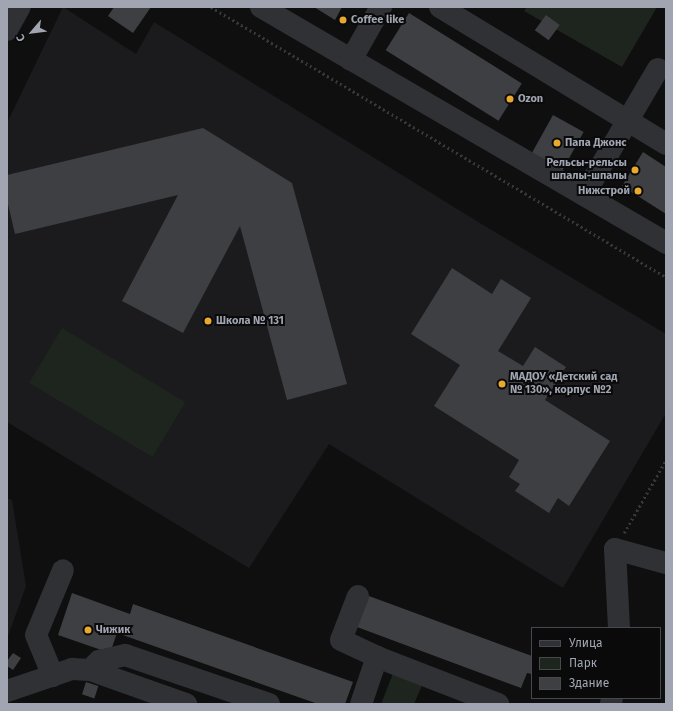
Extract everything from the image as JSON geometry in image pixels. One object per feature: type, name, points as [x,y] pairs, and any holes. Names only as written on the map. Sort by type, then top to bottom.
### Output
[{"type":"street","points":[[7,30],[20,7]]},
{"type":"street","points":[[261,7],[666,243]]},
{"type":"street","points":[[351,60],[381,7]]},
{"type":"street","points":[[440,7],[666,144]]},
{"type":"street","points":[[584,195],[664,66]]},
{"type":"street","points":[[619,627],[615,549],[666,563]]},
{"type":"street","points":[[53,676],[36,635],[62,570]]},
{"type":"street","points":[[358,596],[341,640],[377,657],[498,704]]},
{"type":"street","points":[[90,670],[99,661],[125,655],[269,704]]},
{"type":"street","points":[[361,704],[377,657]]},
{"type":"street","points":[[7,691],[72,670],[90,670],[186,704]]},
{"type":"path","points":[[211,7],[666,277]]},
{"type":"path","points":[[615,549],[666,460]]},
{"type":"shaded area","name":"Школа № 131","points":[[63,7],[136,54],[154,22],[475,220],[666,334],[666,413],[563,588],[329,444],[249,568],[7,422],[7,123]]},
{"type":"shaded area","points":[[7,498],[12,500],[26,586],[7,639]]},
{"type":"green space","points":[[527,7],[657,7],[622,67],[524,11]]},
{"type":"green space","points":[[62,328],[185,402],[152,457],[29,383]]},
{"type":"green space","points":[[394,671],[423,683],[414,704],[381,704]]},
{"type":"building","points":[[114,7],[151,7],[133,33],[108,16]]},
{"type":"building","points":[[314,7],[342,7],[335,20]]},
{"type":"building","points":[[409,13],[522,83],[498,121],[386,50]]},
{"type":"building","points":[[546,15],[560,25],[549,40],[535,30]]},
{"type":"building","name":"Папа Джонс","points":[[553,115],[584,132],[562,171],[531,154]]},
{"type":"building","points":[[203,128],[292,183],[347,384],[287,400],[240,226],[183,333],[122,301],[178,195],[15,234],[7,200],[7,175]]},
{"type":"building","points":[[643,152],[666,167],[666,214],[622,186]]},
{"type":"building","name":"МАДОУ «Детский сад № 130», корпус №2","points":[[452,268],[492,294],[501,279],[531,298],[498,351],[523,366],[535,347],[566,367],[545,400],[610,441],[569,506],[558,498],[549,513],[515,491],[520,484],[509,477],[519,460],[434,406],[460,365],[411,334]]},
{"type":"building","points":[[72,593],[130,614],[133,604],[353,682],[345,704],[318,704],[117,633],[110,653],[58,635]]},
{"type":"building","points":[[369,596],[531,656],[531,674],[527,673],[521,688],[357,627]]},
{"type":"building","points":[[13,653],[21,658],[13,670],[7,666],[7,661]]},
{"type":"building","points":[[86,682],[98,686],[94,698],[82,694]]},
{"type":"place","name":"Coffee like","points":[[343,20]]},
{"type":"place","name":"Ozon","points":[[510,99]]},
{"type":"place","name":"Папа Джонс","points":[[557,143]]},
{"type":"place","name":"Рельсы-рельсы шпалы-шпалы","points":[[635,170]]},
{"type":"place","name":"Нижстрой","points":[[638,191]]},
{"type":"place","name":"Школа № 131","points":[[208,321]]},
{"type":"place","name":"МАДОУ «Детский сад № 130», корпус №2","points":[[502,384]]},
{"type":"place","name":"Чижик","points":[[88,630]]}]
